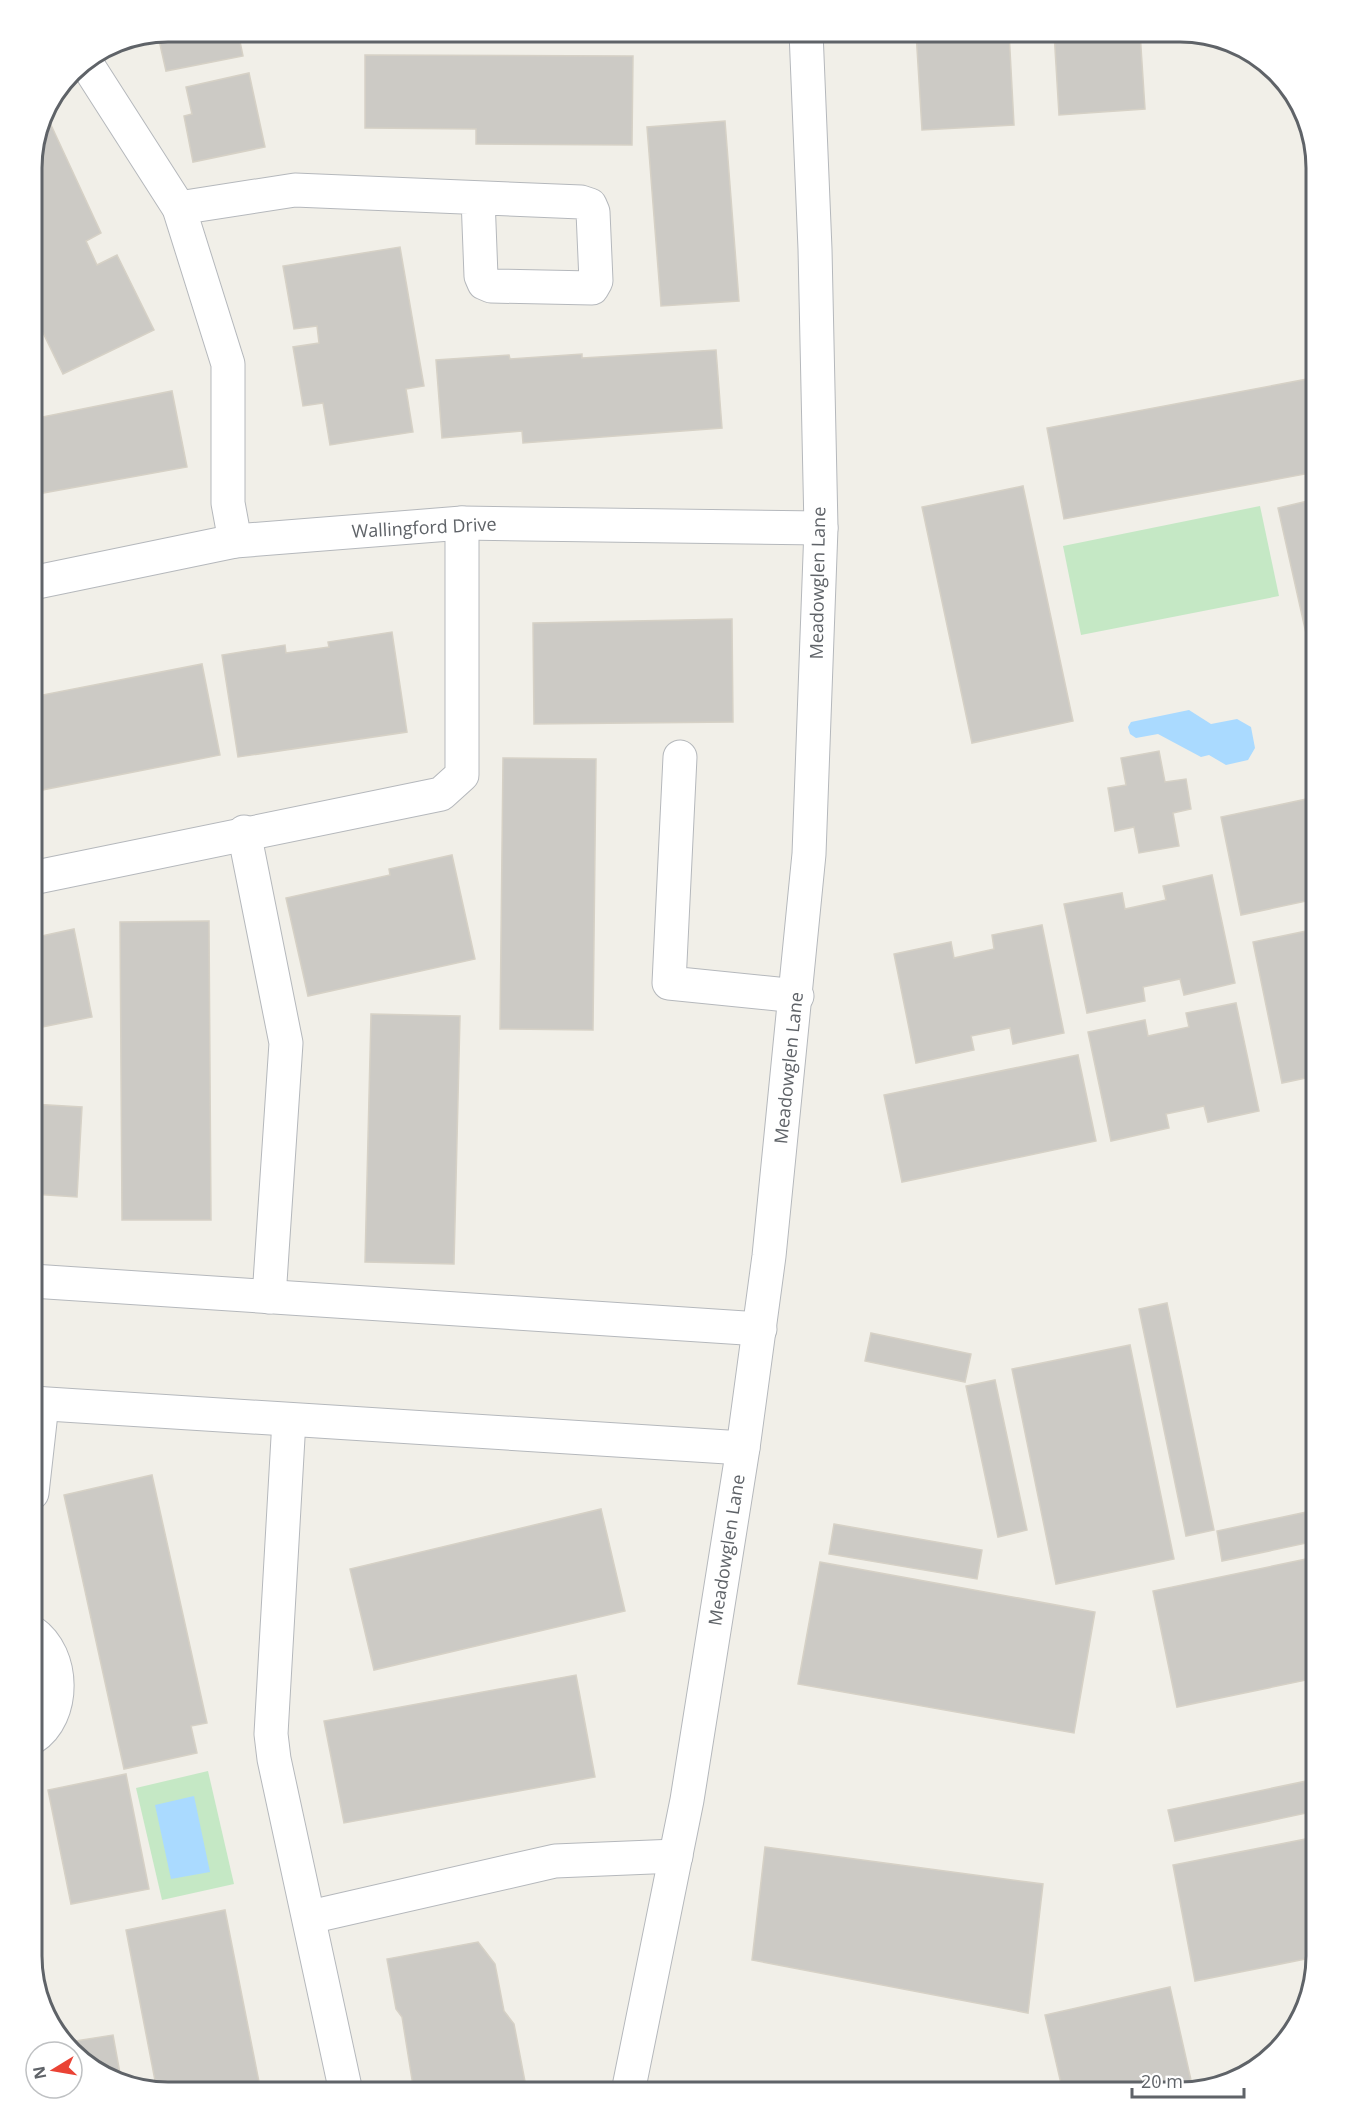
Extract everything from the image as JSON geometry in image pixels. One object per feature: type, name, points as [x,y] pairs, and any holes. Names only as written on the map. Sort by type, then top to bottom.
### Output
[{"type":"street","name":"Meadowglen Lane","points":[[630,2082],[687,1800],[743,1448],[760,1329],[797,996],[809,854],[821,528],[815,249],[806,42]]},
{"type":"street","points":[[90,69],[179,208],[228,364],[228,503],[235,541]]},
{"type":"street","points":[[179,208],[295,190],[478,198]]},
{"type":"street","name":"Wallingford Drive","points":[[42,581],[235,541],[462,523],[821,528]]},
{"type":"street","points":[[42,876],[244,832],[441,794],[462,775],[462,523]]},
{"type":"street","points":[[680,757],[669,983],[797,996]]},
{"type":"street","points":[[244,832],[286,1043],[268,1297]]},
{"type":"street","points":[[42,1282],[760,1329]]},
{"type":"street","points":[[42,1404],[743,1448]]},
{"type":"street","points":[[289,1420],[271,1734],[274,1759],[344,2082]]},
{"type":"street","points":[[42,1644],[50,1654],[57,1676],[56,1700],[49,1719],[42,1727]]},
{"type":"street","points":[[310,1917],[555,1861],[676,1856]]},
{"type":"green space","points":[[1260,506],[1279,596],[1081,635],[1063,546]]},
{"type":"green space","points":[[208,1771],[234,1884],[162,1900],[136,1788]]},
{"type":"water","points":[[1189,710],[1211,724],[1237,719],[1251,727],[1255,748],[1248,760],[1226,765],[1209,755],[1201,757],[1158,734],[1136,738],[1130,734],[1128,727],[1131,722]]},
{"type":"water","points":[[194,1796],[210,1872],[171,1879],[155,1805]]},
{"type":"building","points":[[159,42],[240,42],[243,56],[166,71]]},
{"type":"building","points":[[917,42],[1010,42],[1014,125],[922,130]]},
{"type":"building","points":[[1055,42],[1141,42],[1145,109],[1059,115]]},
{"type":"building","points":[[365,55],[633,56],[632,145],[476,144],[476,129],[365,128]]},
{"type":"building","points":[[249,73],[265,147],[193,162],[184,116],[192,114],[186,87]]},
{"type":"building","points":[[725,121],[739,301],[661,306],[647,127]]},
{"type":"building","points":[[51,124],[101,233],[86,241],[97,265],[117,255],[154,330],[63,374],[42,331],[42,160]]},
{"type":"building","points":[[400,247],[424,386],[406,389],[413,432],[330,445],[323,403],[303,406],[293,347],[319,343],[317,326],[294,329],[283,266]]},
{"type":"building","points":[[716,350],[722,428],[523,443],[522,431],[442,438],[436,360],[509,355],[510,359],[582,354],[582,358]]},
{"type":"building","points":[[1306,379],[1306,474],[1064,519],[1047,428]]},
{"type":"building","points":[[172,391],[187,467],[42,493],[42,417]]},
{"type":"building","points":[[1023,486],[1073,721],[972,743],[922,507]]},
{"type":"building","points":[[1306,501],[1306,633],[1278,508]]},
{"type":"building","points":[[732,619],[733,722],[534,724],[533,623]]},
{"type":"building","points":[[392,632],[407,732],[238,757],[222,655],[285,645],[286,653],[329,647],[328,642]]},
{"type":"building","points":[[202,664],[220,755],[42,790],[42,695]]},
{"type":"building","points":[[1159,751],[1165,782],[1186,779],[1191,809],[1173,813],[1179,846],[1139,853],[1134,827],[1115,831],[1108,788],[1126,785],[1121,758]]},
{"type":"building","points":[[503,758],[596,759],[593,1030],[500,1029]]},
{"type":"building","points":[[1306,799],[1306,901],[1241,915],[1221,817]]},
{"type":"building","points":[[452,855],[475,959],[308,996],[286,898],[390,875],[389,869]]},
{"type":"building","points":[[1212,875],[1235,983],[1184,995],[1180,979],[1143,987],[1145,1001],[1087,1013],[1064,904],[1122,893],[1125,909],[1166,900],[1163,886]]},
{"type":"building","points":[[209,921],[211,1220],[122,1220],[120,922]]},
{"type":"building","points":[[1042,925],[1064,1033],[1013,1044],[1010,1028],[971,1036],[974,1050],[916,1063],[894,954],[951,942],[954,958],[994,949],[992,935]]},
{"type":"building","points":[[74,929],[92,1017],[42,1027],[42,936]]},
{"type":"building","points":[[1306,931],[1306,1078],[1282,1083],[1253,942]]},
{"type":"building","points":[[1236,1003],[1259,1111],[1208,1122],[1204,1106],[1166,1114],[1169,1128],[1111,1141],[1088,1032],[1145,1020],[1148,1036],[1189,1027],[1186,1013]]},
{"type":"building","points":[[371,1014],[460,1016],[454,1264],[365,1262]]},
{"type":"building","points":[[1078,1055],[1096,1141],[902,1182],[884,1095]]},
{"type":"building","points":[[42,1105],[82,1107],[77,1197],[42,1195]]},
{"type":"building","points":[[1167,1303],[1214,1530],[1186,1536],[1139,1309]]},
{"type":"building","points":[[871,1333],[971,1354],[965,1382],[865,1361]]},
{"type":"building","points":[[1130,1345],[1174,1559],[1056,1584],[1012,1369]]},
{"type":"building","points":[[995,1380],[1027,1530],[998,1537],[966,1386]]},
{"type":"building","points":[[152,1475],[207,1723],[191,1726],[197,1753],[124,1769],[64,1495]]},
{"type":"building","points":[[601,1509],[625,1611],[374,1670],[350,1569]]},
{"type":"building","points":[[1306,1512],[1306,1543],[1222,1561],[1217,1531]]},
{"type":"building","points":[[834,1524],[982,1550],[977,1579],[829,1554]]},
{"type":"building","points":[[1306,1559],[1306,1680],[1177,1707],[1153,1591]]},
{"type":"building","points":[[820,1562],[1095,1612],[1074,1733],[798,1684]]},
{"type":"building","points":[[576,1675],[595,1777],[344,1823],[324,1721]]},
{"type":"building","points":[[126,1774],[149,1889],[71,1904],[48,1790]]},
{"type":"building","points":[[1306,1781],[1306,1813],[1175,1841],[1168,1810]]},
{"type":"building","points":[[1306,1839],[1306,1959],[1195,1981],[1173,1865]]},
{"type":"building","points":[[765,1847],[1043,1884],[1028,2013],[752,1960]]},
{"type":"building","points":[[225,1910],[259,2082],[155,2081],[126,1930]]},
{"type":"building","points":[[478,1942],[495,1964],[504,2011],[514,2024],[525,2082],[412,2082],[402,2017],[396,2009],[387,1959]]},
{"type":"building","points":[[1170,1987],[1191,2081],[1061,2082],[1045,2015]]},
{"type":"building","points":[[113,2035],[120,2072],[98,2061],[85,2051],[84,2040],[82,2040]]}]
